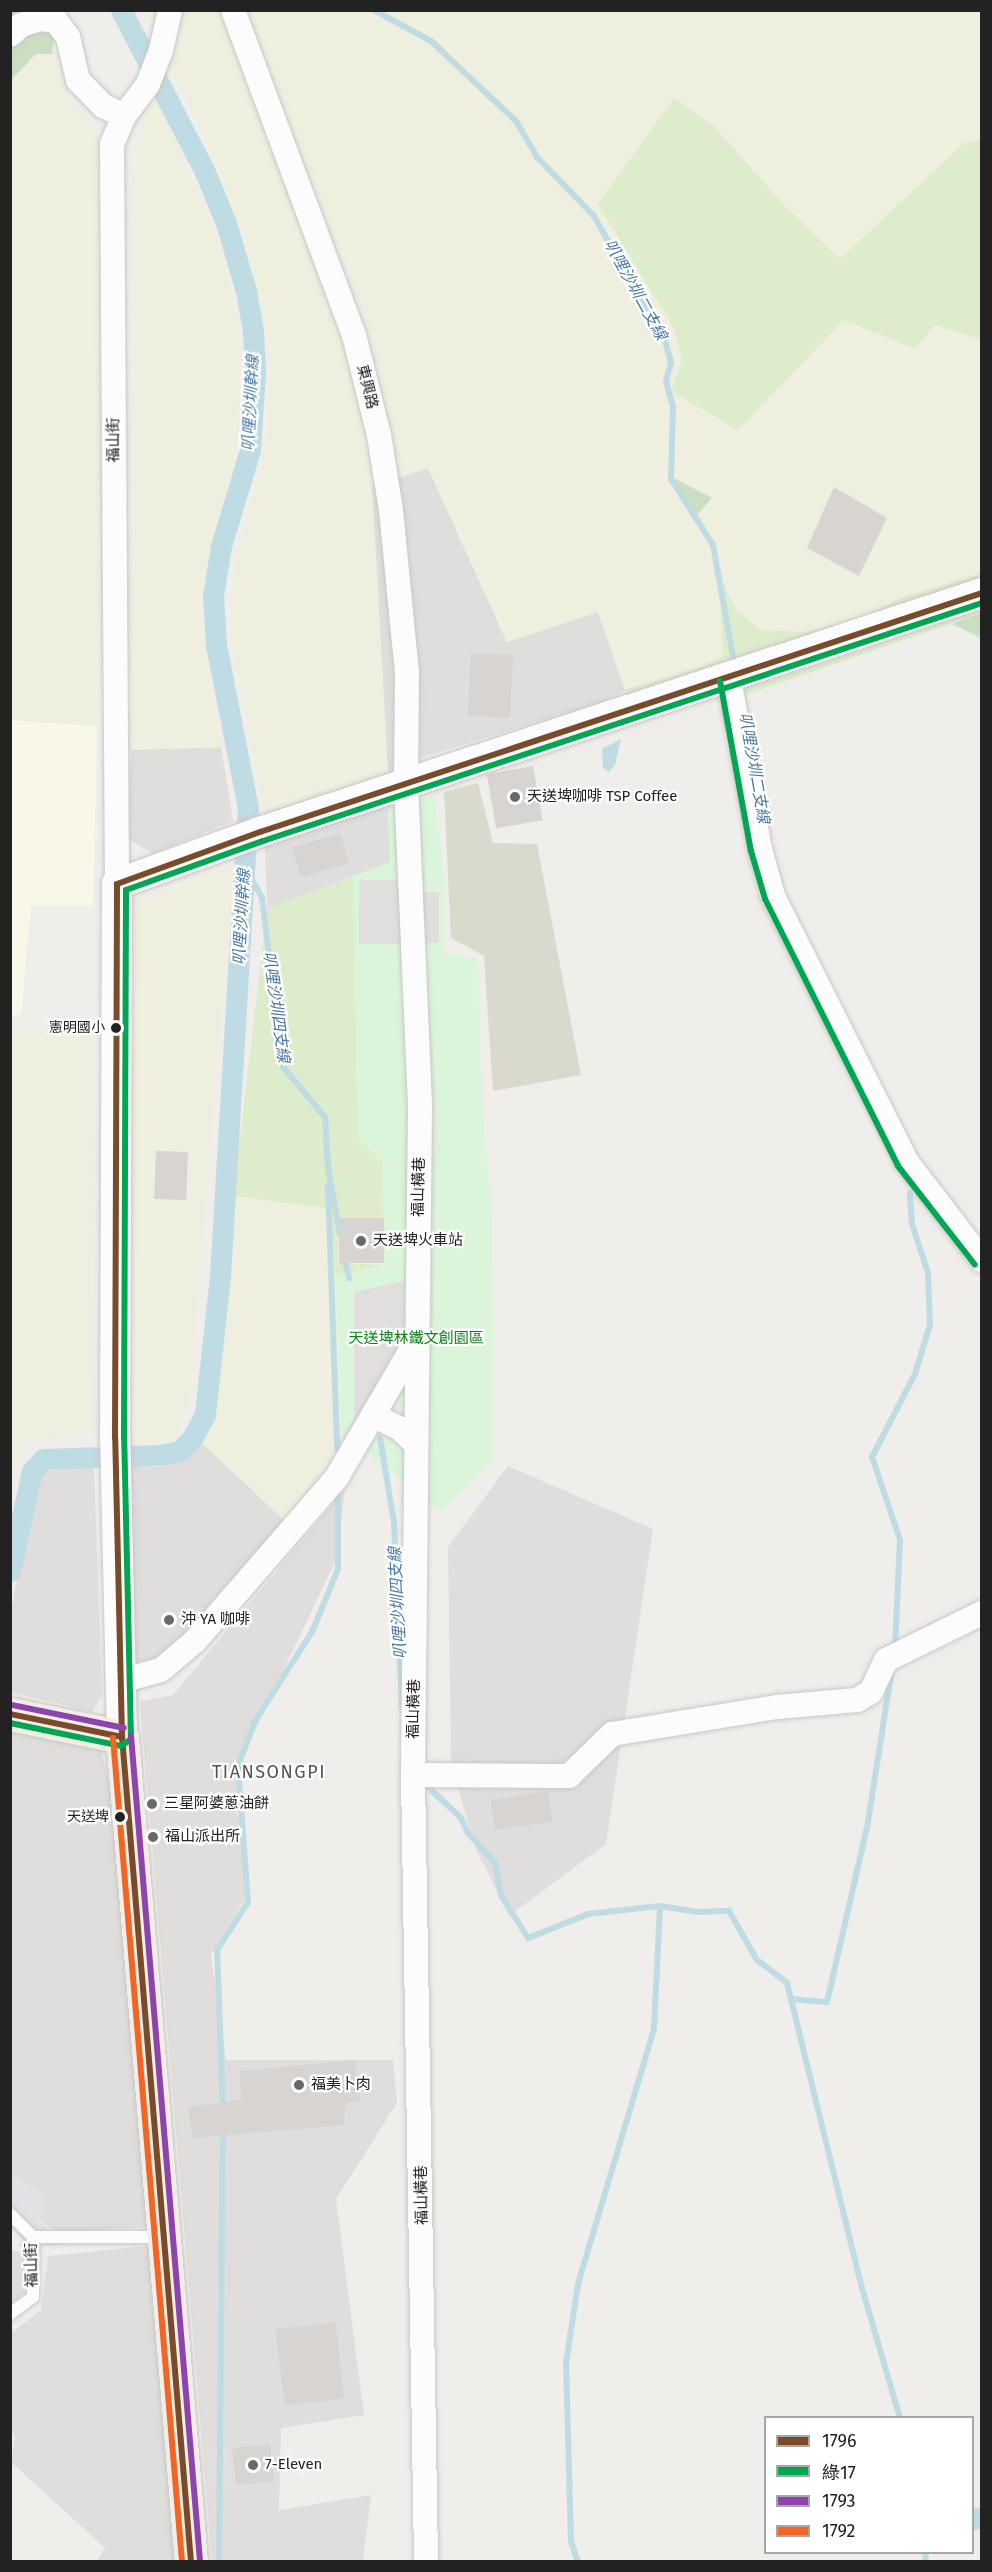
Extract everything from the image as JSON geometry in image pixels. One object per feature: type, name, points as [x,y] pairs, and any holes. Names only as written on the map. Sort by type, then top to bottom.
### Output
[{"type":"main road","points":[[10,1714],[122,1737],[192,2562]]},
{"type":"street","name":"福山街","points":[[122,1737],[116,1452],[117,884],[112,144],[124,116],[148,84],[161,50],[170,10]]},
{"type":"street","name":"東興路","points":[[233,10],[334,273],[379,435],[391,510],[407,672],[406,784]]},
{"type":"street","points":[[10,35],[21,25],[41,19],[56,21],[68,37],[78,80],[103,106],[124,116]]},
{"type":"street","points":[[117,884],[247,837],[729,680],[981,593]]},
{"type":"street","points":[[729,680],[760,849],[773,896],[906,1161],[981,1260]]},
{"type":"street","name":"福山橫巷","points":[[406,784],[420,1104],[413,1775],[426,2562]]},
{"type":"street","points":[[120,1681],[161,1670],[196,1641],[337,1477],[417,1338]]},
{"type":"street","points":[[373,1415],[399,1428],[416,1444]]},
{"type":"street","points":[[413,1775],[569,1776],[612,1734],[777,1707],[857,1700],[871,1692],[886,1660],[981,1613]]},
{"type":"lane","name":"福山街","points":[[10,2214],[33,2237],[33,2297],[10,2314]]},
{"type":"lane","points":[[33,2237],[164,2237]]},
{"type":"shaded area","points":[[428,468],[507,642],[598,612],[625,690],[606,701],[416,759],[388,810],[391,862],[267,909],[264,813],[388,774],[372,487]]},
{"type":"shaded area","name":"憲明國小","points":[[10,720],[97,726],[93,906],[31,906],[21,1014],[11,1016]]},
{"type":"shaded area","points":[[221,747],[233,821],[153,854],[127,837],[131,750]]},
{"type":"shaded area","points":[[478,783],[493,843],[537,844],[581,1075],[493,1091],[484,956],[451,938],[444,792]]},
{"type":"shaded area","points":[[359,880],[404,880],[404,944],[359,944]]},
{"type":"shaded area","points":[[418,892],[439,892],[439,943],[418,943]]},
{"type":"shaded area","points":[[404,1281],[406,1335],[354,1427],[354,1292]]},
{"type":"shaded area","points":[[203,1444],[285,1521],[163,1657],[135,1662],[129,1466],[164,1467]]},
{"type":"shaded area","points":[[508,1466],[653,1529],[606,1844],[509,1916],[474,1845],[451,1762],[448,1547]]},
{"type":"shaded area","points":[[94,1468],[102,1695],[92,1712],[11,1692],[10,1617],[37,1471]]},
{"type":"shaded area","points":[[345,1489],[336,1560],[244,1753],[236,1801],[249,1892],[211,1955],[226,2060],[393,2060],[397,2103],[336,2199],[364,2415],[281,2428],[279,2510],[371,2495],[363,2561],[212,2561],[140,1701],[173,1695]]},
{"type":"shaded area","points":[[11,1728],[100,1745],[109,1782],[147,2227],[56,2232],[11,2200]]},
{"type":"shaded area","points":[[11,2173],[45,2195],[40,2222],[66,2245],[18,2247],[22,2238],[11,2228]]},
{"type":"shaded area","points":[[148,2246],[176,2561],[97,2561],[105,2548],[11,2462],[15,2436],[11,2432],[11,2333],[41,2310],[48,2256]]},
{"type":"shaded area","points":[[11,2250],[24,2253],[24,2293],[11,2303]]},
{"type":"shaded area","points":[[228,2446],[232,2491],[208,2493],[204,2448]]},
{"type":"green space","points":[[11,11],[64,11],[56,21],[52,54],[36,54],[11,80]]},
{"type":"green space","points":[[141,11],[159,11],[156,37]]},
{"type":"green space","points":[[180,11],[221,11],[334,316],[353,378],[372,487],[388,774],[264,813],[230,635],[235,567],[268,433],[269,361],[248,251],[186,96],[167,66]]},
{"type":"green space","points":[[238,11],[981,11],[981,139],[964,143],[840,259],[784,205],[598,204],[674,327],[682,360],[738,430],[844,320],[915,349],[934,325],[981,340],[981,574],[900,598],[864,618],[809,632],[783,633],[761,630],[738,611],[719,569],[723,656],[707,665],[625,690],[598,612],[507,642],[428,468],[400,478],[381,374],[364,314],[320,200]],"holes":[[[834,487],[887,518],[859,576],[807,548]]]},
{"type":"green space","points":[[36,53],[52,54],[71,99],[97,136],[97,726],[11,720],[11,80]]},
{"type":"green space","points":[[154,91],[217,234],[238,321],[241,417],[235,458],[208,554],[199,602],[221,747],[131,750],[129,193],[135,146]]},
{"type":"green space","points":[[674,98],[714,126],[784,205],[840,259],[964,143],[981,139],[981,340],[935,325],[915,349],[844,320],[738,430],[671,391],[682,360],[674,328],[598,204]]},
{"type":"green space","points":[[672,477],[712,498],[697,515]]},
{"type":"green space","points":[[718,565],[728,594],[738,611],[761,630],[809,632],[864,618],[900,598],[981,574],[981,613],[746,695],[724,701],[721,694],[635,721],[625,690],[707,665],[723,656]]},
{"type":"green space","points":[[981,613],[981,638],[952,624]]},
{"type":"green space","name":"天送埤林鐵文創園區","points":[[434,795],[443,863],[443,952],[478,960],[482,1104],[492,1222],[494,1461],[440,1512],[341,1432],[335,1276],[384,1265],[383,1162],[358,1138],[353,876],[390,862],[388,810]]},
{"type":"green space","points":[[234,863],[189,1402],[178,1434],[161,1444],[130,1443],[134,905]]},
{"type":"green space","points":[[353,876],[358,1137],[383,1162],[384,1218],[339,1218],[338,1263],[384,1265],[335,1276],[327,1208],[233,1196],[267,909]]},
{"type":"green space","points":[[93,1019],[92,1432],[31,1440],[11,1470],[11,1035]]},
{"type":"green space","points":[[233,1196],[328,1208],[335,1276],[341,1432],[329,1465],[285,1521],[203,1444],[212,1418]]},
{"type":"water","points":[[621,739],[615,765],[609,772],[603,768],[602,749]]},
{"type":"building","points":[[834,487],[887,518],[859,576],[807,548]]},
{"type":"building","points":[[471,653],[513,655],[510,718],[468,716]]},
{"type":"building","name":"天送埤咖啡 TSP Coffee","points":[[533,766],[543,820],[496,828],[487,774]]},
{"type":"building","points":[[340,833],[349,863],[301,877],[292,848]]},
{"type":"building","points":[[156,1151],[188,1152],[186,1200],[154,1199]]},
{"type":"building","name":"天送埤火車站","points":[[339,1218],[384,1218],[384,1263],[339,1263]]},
{"type":"building","points":[[548,1792],[552,1822],[495,1830],[491,1800]]},
{"type":"building","name":"福美卜肉","points":[[355,2060],[360,2101],[345,2103],[344,2125],[193,2138],[188,2107],[241,2100],[240,2071]]},
{"type":"building","points":[[335,2322],[344,2398],[285,2406],[275,2329]]},
{"type":"building","name":"7-Eleven","points":[[270,2444],[274,2481],[236,2485],[232,2448]]},
{"type":"waterway","name":"叭哩沙圳幹線","points":[[10,1571],[32,1471],[43,1459],[161,1455],[180,1451],[193,1437],[205,1414],[220,1276],[248,808],[216,645],[213,596],[221,546],[250,450],[255,370],[253,331],[246,291],[226,223],[205,172],[121,10]]},
{"type":"waterway","name":"叭哩沙圳二支線","points":[[374,10],[431,41],[516,121],[537,157],[594,216],[666,344],[671,363],[666,381],[673,407],[671,479],[713,545],[735,667]]},
{"type":"waterway","name":"叭哩沙圳四支線","points":[[245,867],[262,898],[283,1067],[325,1117],[328,1168],[340,1234]]},
{"type":"waterway","points":[[328,1186],[337,1449]]},
{"type":"waterway","points":[[895,1649],[900,1540],[872,1457],[915,1374],[930,1325],[928,1273],[912,1224],[910,1193]]},
{"type":"waterway","name":"叭哩沙圳四支線","points":[[344,1256],[349,1278]]},
{"type":"waterway","name":"叭哩沙圳四支線","points":[[380,1438],[394,1523],[402,1706]]},
{"type":"waterway","points":[[223,2110],[217,1950],[248,1902],[238,1766],[255,1721],[312,1632],[338,1569],[338,1495]]},
{"type":"waterway","points":[[791,1999],[827,2002],[867,1828],[891,1674]]},
{"type":"waterway","points":[[424,1783],[461,1818],[468,1833],[495,1863],[501,1895],[528,1938],[588,1914],[660,1906],[654,2029],[578,2284],[566,2362],[571,2541],[578,2562]]},
{"type":"waterway","points":[[660,1906],[696,1912],[729,1911],[757,1960],[787,1983],[862,2288],[899,2416]]},
{"type":"waterway","points":[[219,2562],[223,2129]]},
{"type":"waterway","points":[[974,2519],[982,2518]]},
{"type":"waterway","points":[[925,2554],[926,2562]]},
{"type":"transit line","name":"1796","points":[[191,2562],[122,1737],[115,1438],[117,884],[260,832],[982,593]]},
{"type":"transit line","name":"綠17","points":[[10,1723],[121,1746],[131,1739],[124,1438],[126,890],[263,841],[982,603]]},
{"type":"transit line","name":"綠17","points":[[720,681],[751,851],[765,899],[898,1166],[975,1265]]},
{"type":"transit line","name":"1793","points":[[12,1705],[124,1728]]},
{"type":"transit line","name":"1796","points":[[10,1714],[122,1737]]},
{"type":"transit line","name":"1793","points":[[131,1736],[200,2561]]},
{"type":"transit line","name":"1792","points":[[113,1738],[182,2562]]},
{"type":"place","name":"天送埤咖啡 TSP Coffee","points":[[515,797]]},
{"type":"place","name":"憲明國小","points":[[116,1028]]},
{"type":"place","name":"天送埤火車站","points":[[361,1241]]},
{"type":"place","name":"沖 YA 咖啡","points":[[169,1620]]},
{"type":"place","name":"三星阿婆蔥油餅","points":[[152,1804]]},
{"type":"place","name":"天送埤","points":[[120,1817]]},
{"type":"place","name":"福山派出所","points":[[153,1837]]},
{"type":"place","name":"福美卜肉","points":[[299,2085]]},
{"type":"place","name":"7-Eleven","points":[[253,2465]]},
{"type":"district","name":"TIANSONGPI","points":[[269,1772]]}]
